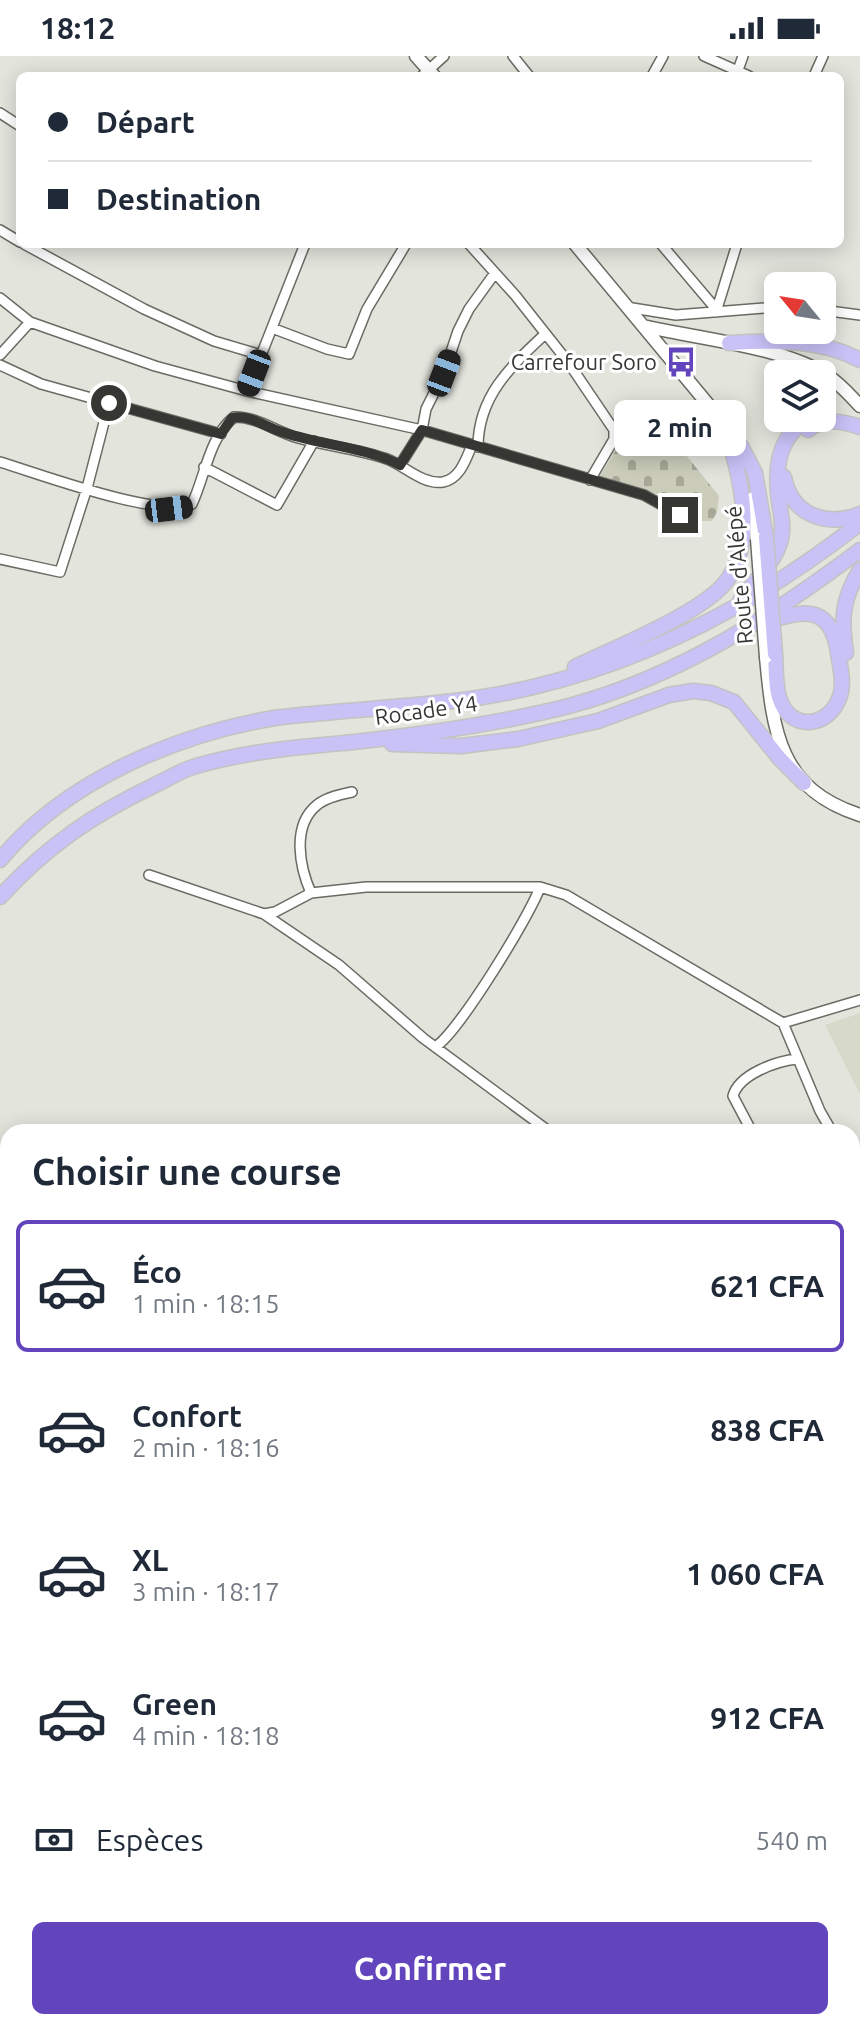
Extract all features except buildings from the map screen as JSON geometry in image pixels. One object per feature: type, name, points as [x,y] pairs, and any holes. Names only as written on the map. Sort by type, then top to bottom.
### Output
[{"type":"highway","points":[[729,343],[813,343],[844,351],[860,360]]},
{"type":"highway","points":[[836,415],[860,418]]},
{"type":"highway","points":[[536,687],[686,613],[710,599],[728,580],[739,559],[743,529],[736,459],[722,419]]},
{"type":"highway","points":[[860,427],[841,421],[818,422],[792,441],[783,471],[788,495],[807,513],[829,520],[860,514]]},
{"type":"highway","points":[[737,605],[780,543],[783,529],[777,480],[780,455],[791,432]]},
{"type":"highway","points":[[741,446],[755,473],[762,538],[771,656],[778,695],[783,707],[798,720],[809,723],[822,720],[832,711],[842,687],[834,633],[829,624],[809,612],[796,613],[754,625]]},
{"type":"highway","name":"Rocade Y4","points":[[0,860],[52,811],[109,773],[184,740],[274,718],[484,698],[536,687],[633,657],[687,634],[737,605],[818,556],[860,523]]},
{"type":"highway","name":"Rocade Y4","points":[[0,897],[25,870],[69,832],[129,797],[192,767],[276,749],[355,742],[494,723],[571,705],[696,657],[754,625],[860,550]]},
{"type":"highway","points":[[770,702],[786,723],[809,731],[825,728],[846,706],[850,676],[844,638],[844,605],[860,570]]},
{"type":"highway","points":[[355,742],[461,746],[518,739],[598,721],[669,695],[693,691],[711,693],[734,702],[780,759],[804,783]]},
{"type":"main road","points":[[578,248],[722,419],[741,446]]},
{"type":"main road","points":[[643,326],[799,361],[845,389],[860,406]]},
{"type":"main road","name":"Route d'Alépé","points":[[771,656],[770,702],[775,730],[785,757],[804,783],[825,802],[860,815]]},
{"type":"street","points":[[430,72],[444,56]]},
{"type":"street","points":[[513,56],[526,72]]},
{"type":"street","points":[[704,56],[734,72]]},
{"type":"street","points":[[34,248],[167,320],[214,341],[261,355]]},
{"type":"street","points":[[247,391],[303,248]]},
{"type":"street","points":[[272,328],[349,354],[367,309],[404,248]]},
{"type":"street","points":[[473,248],[578,377],[615,434],[590,480]]},
{"type":"street","points":[[664,248],[716,310]]},
{"type":"street","points":[[716,310],[736,248]]},
{"type":"street","points":[[400,465],[422,430],[426,409],[444,373],[458,331],[469,309],[495,273]]},
{"type":"street","points":[[0,298],[30,322],[155,366],[247,391],[422,430],[644,495],[680,515]]},
{"type":"street","points":[[626,307],[676,315],[764,308]]},
{"type":"street","points":[[836,312],[860,315]]},
{"type":"street","points":[[0,355],[30,322]]},
{"type":"street","points":[[0,462],[157,507],[188,507],[194,502],[204,467],[221,434],[232,418],[239,417],[314,441],[375,455],[428,481],[446,482],[455,477],[475,446],[482,413],[494,387],[544,335]]},
{"type":"street","points":[[0,365],[41,384],[221,434]]},
{"type":"street","points":[[0,559],[60,572],[87,488],[109,403]]},
{"type":"street","points":[[204,467],[277,505],[314,441]]},
{"type":"street","points":[[311,893],[302,867],[302,832],[320,802],[352,792]]},
{"type":"street","points":[[149,875],[264,914],[339,965],[435,1047],[539,1124]]},
{"type":"street","points":[[264,914],[275,912],[311,893],[366,887],[540,887],[566,895],[783,1023],[828,1124]]},
{"type":"street","points":[[435,1047],[446,1040],[469,1008],[523,922],[540,887]]},
{"type":"street","points":[[783,1023],[860,1000]]},
{"type":"street","points":[[748,1124],[733,1096],[738,1084],[779,1062],[797,1059]]},
{"type":"shaded area","points":[[860,1013],[860,1094],[825,1025]]},
{"type":"green space","points":[[657,419],[719,496],[712,521],[696,521],[663,496],[600,476],[626,433]]},
{"type":"place","name":"Carrefour Soro","points":[[681,362]]},
{"type":"route","points":[[109,403],[221,434],[232,418],[245,417],[299,438],[375,455],[400,465],[406,460],[422,430],[644,495],[680,515]]}]
